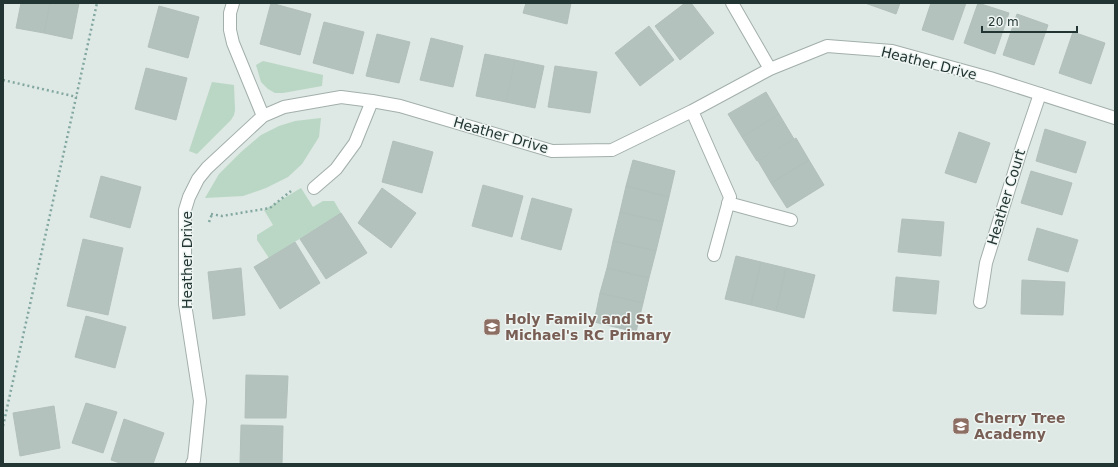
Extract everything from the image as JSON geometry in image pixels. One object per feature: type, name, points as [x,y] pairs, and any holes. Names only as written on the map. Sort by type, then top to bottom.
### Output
[{"type":"street","points":[[233,3],[230,14],[230,30],[233,43],[263,116]]},
{"type":"street","points":[[732,3],[770,69]]},
{"type":"street","name":"Heather Drive","points":[[192,464],[194,460],[200,401],[185,304],[185,210],[194,186],[207,168],[263,116],[284,107],[341,97],[372,101],[400,106],[552,151],[612,150],[692,111],[770,69],[827,46],[892,51],[990,78],[1115,118]]},
{"type":"street","name":"Heather Court","points":[[980,302],[986,263],[1040,94]]},
{"type":"street","points":[[314,188],[336,169],[355,143],[372,101]]},
{"type":"street","points":[[692,111],[730,197],[714,255]]},
{"type":"street","points":[[728,203],[791,220]]},
{"type":"path","points":[[3,426],[97,3]]},
{"type":"path","points":[[3,80],[77,97]]},
{"type":"path","points":[[185,210],[222,216],[270,208],[292,190]]},
{"type":"green space","points":[[263,61],[323,75],[322,86],[275,93],[261,82],[256,65]]},
{"type":"green space","points":[[212,82],[234,85],[234,115],[231,120],[197,154],[189,151]]},
{"type":"green space","points":[[321,118],[319,137],[302,164],[288,177],[266,188],[243,196],[205,198],[219,174],[261,135],[279,126],[295,121]]},
{"type":"green space","points":[[301,188],[313,207],[323,201],[334,201],[341,213],[269,258],[257,240],[257,235],[273,225],[264,210]]},
{"type":"building","points":[[21,3],[50,3],[44,33],[16,28]]},
{"type":"building","points":[[50,3],[79,3],[72,39],[44,33]]},
{"type":"building","points":[[271,3],[311,14],[300,55],[260,44]]},
{"type":"building","points":[[526,3],[571,3],[567,24],[523,13]]},
{"type":"building","points":[[685,3],[691,3],[714,33],[680,60],[655,26]]},
{"type":"building","points":[[865,3],[900,3],[896,14]]},
{"type":"building","points":[[931,3],[966,3],[953,40],[922,30]]},
{"type":"building","points":[[978,3],[1009,13],[995,54],[964,43]]},
{"type":"building","points":[[159,6],[199,17],[188,58],[148,47]]},
{"type":"building","points":[[1017,14],[1048,25],[1034,65],[1003,55]]},
{"type":"building","points":[[324,22],[364,32],[353,74],[313,63]]},
{"type":"building","points":[[649,26],[674,60],[640,86],[615,53]]},
{"type":"building","points":[[1073,32],[1105,43],[1091,84],[1059,73]]},
{"type":"building","points":[[377,34],[410,42],[399,83],[366,76]]},
{"type":"building","points":[[431,38],[463,46],[453,87],[420,80]]},
{"type":"building","points":[[485,54],[515,60],[506,102],[476,96]]},
{"type":"building","points":[[515,60],[544,66],[535,108],[506,102]]},
{"type":"building","points":[[555,66],[597,72],[590,113],[548,107]]},
{"type":"building","points":[[146,68],[187,78],[176,120],[135,109]]},
{"type":"building","points":[[766,92],[779,114],[742,137],[728,114]]},
{"type":"building","points":[[779,114],[794,139],[757,161],[742,137]]},
{"type":"building","points":[[1045,129],[1086,142],[1076,173],[1036,161]]},
{"type":"building","points":[[959,132],[990,143],[976,183],[945,173]]},
{"type":"building","points":[[796,138],[809,160],[771,183],[758,161]]},
{"type":"building","points":[[393,141],[433,152],[422,193],[382,182]]},
{"type":"building","points":[[633,160],[675,171],[669,197],[626,186]]},
{"type":"building","points":[[809,160],[824,185],[787,208],[771,183]]},
{"type":"building","points":[[1031,171],[1072,183],[1062,215],[1021,203]]},
{"type":"building","points":[[101,176],[141,187],[130,228],[90,217]]},
{"type":"building","points":[[483,185],[523,196],[512,237],[472,226]]},
{"type":"building","points":[[626,186],[669,197],[663,222],[620,212]]},
{"type":"building","points":[[382,188],[416,213],[391,248],[358,223]]},
{"type":"building","points":[[532,198],[572,209],[561,250],[521,239]]},
{"type":"building","points":[[620,212],[663,222],[656,251],[613,241]]},
{"type":"building","points":[[341,213],[367,253],[326,279],[300,239]]},
{"type":"building","points":[[902,219],[944,222],[941,256],[898,252]]},
{"type":"building","points":[[1037,228],[1078,240],[1068,272],[1028,260]]},
{"type":"building","points":[[83,239],[123,248],[108,315],[67,306]]},
{"type":"building","points":[[613,241],[656,251],[649,278],[607,268]]},
{"type":"building","points":[[295,242],[320,283],[280,309],[254,267]]},
{"type":"building","points":[[736,256],[761,262],[751,305],[725,299]]},
{"type":"building","points":[[761,262],[786,268],[776,311],[751,305]]},
{"type":"building","points":[[241,268],[245,315],[213,319],[208,272]]},
{"type":"building","points":[[607,268],[649,278],[643,303],[600,293]]},
{"type":"building","points":[[786,268],[815,275],[804,318],[776,311]]},
{"type":"building","points":[[896,277],[939,281],[936,314],[893,311]]},
{"type":"building","points":[[1022,280],[1065,282],[1063,315],[1021,314]]},
{"type":"building","points":[[600,293],[643,303],[636,332],[594,322]]},
{"type":"building","points":[[86,316],[126,327],[115,368],[75,357]]},
{"type":"building","points":[[246,375],[288,376],[286,418],[245,418]]},
{"type":"building","points":[[86,403],[117,412],[103,453],[72,443]]},
{"type":"building","points":[[54,406],[60,448],[20,456],[13,413]]},
{"type":"building","points":[[124,419],[164,433],[153,464],[123,464],[111,460]]},
{"type":"building","points":[[241,425],[283,426],[282,464],[240,464]]},
{"type":"place","name":"Holy Family and St Michael's RC Primary","points":[[492,327]]},
{"type":"place","name":"Cherry Tree Academy","points":[[961,426]]}]
